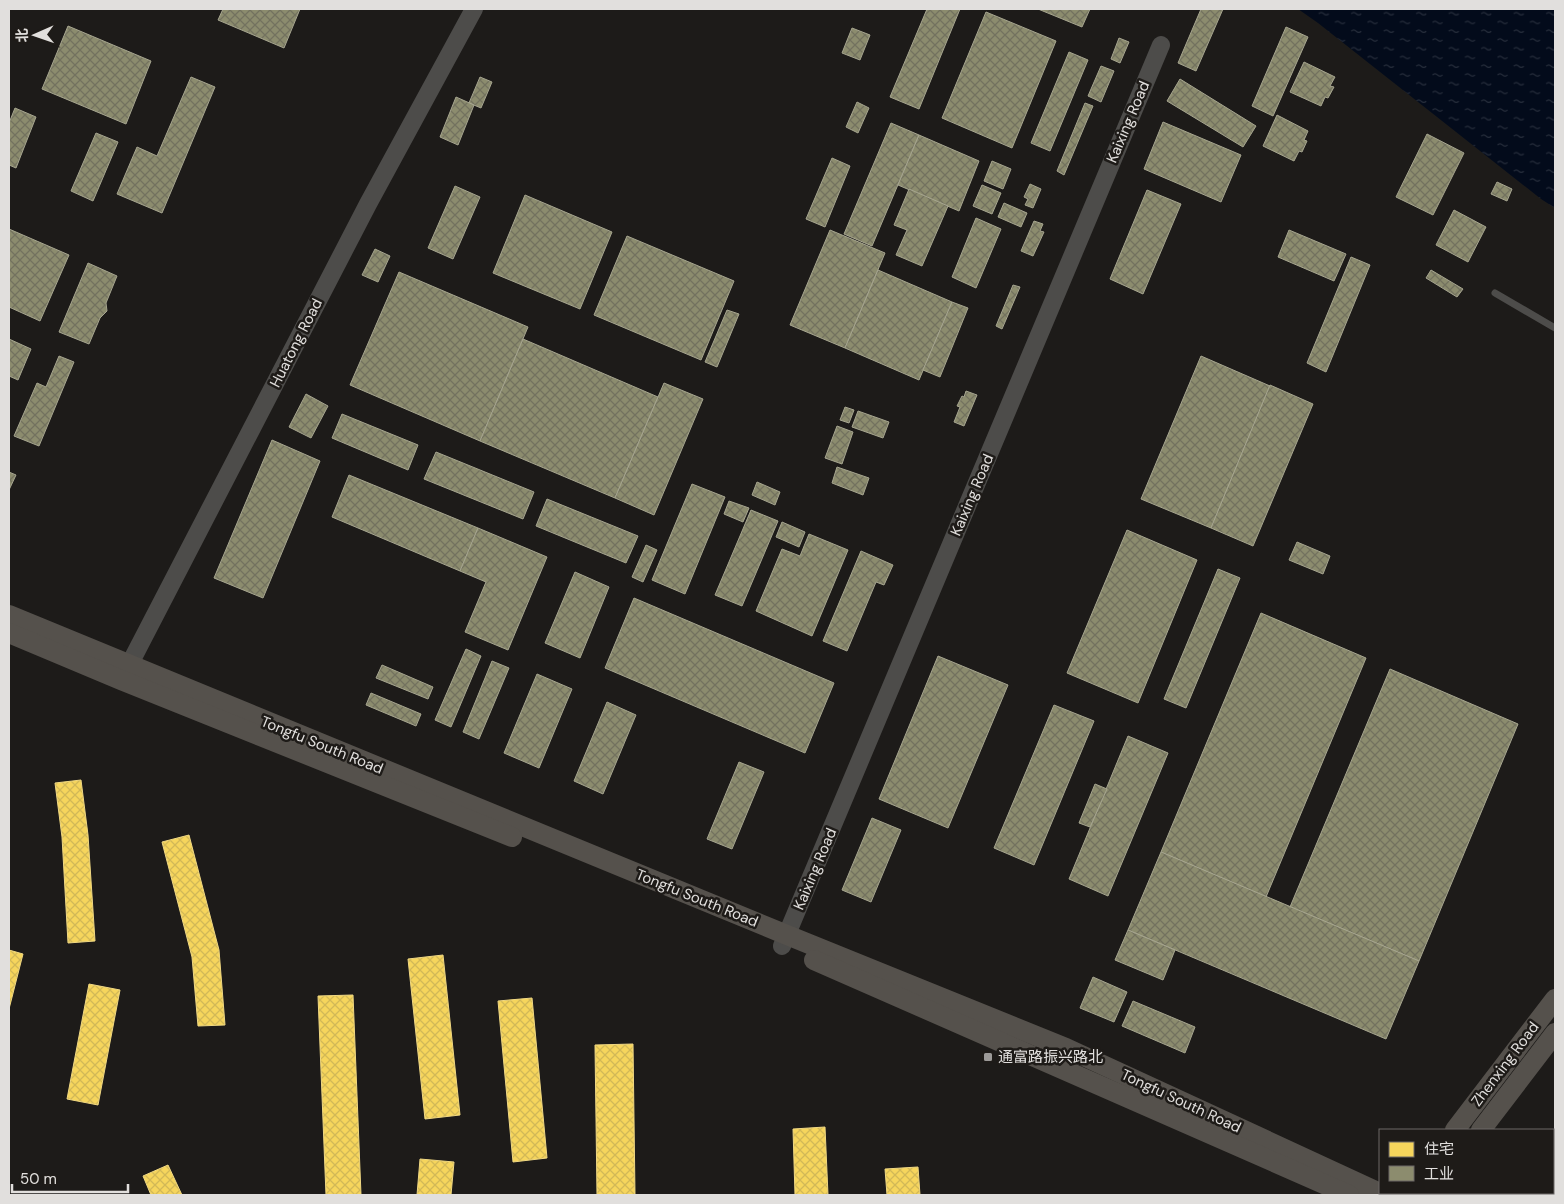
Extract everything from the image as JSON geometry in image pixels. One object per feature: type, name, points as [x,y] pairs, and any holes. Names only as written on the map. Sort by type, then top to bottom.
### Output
[{"type":"main road","name":"Tongfu South Road","points":[[9,615],[125,673]]},
{"type":"main road","name":"Tongfu South Road","points":[[9,633],[125,673],[785,940],[1066,1048],[1379,1193]]},
{"type":"main road","name":"Tongfu South Road","points":[[785,940],[1349,1195]]},
{"type":"main road","name":"Zhenxing Road","points":[[1456,1129],[1555,999]]},
{"type":"main road","name":"Zhenxing Road","points":[[1481,1129],[1555,1033]]},
{"type":"street","name":"Huatong Road","points":[[125,673],[368,204],[474,9]]},
{"type":"street","name":"Kaixing Road","points":[[785,940],[1161,45]]},
{"type":"lane","points":[[1495,293],[1555,328]]},
{"type":"water","points":[[1298,9],[1555,9],[1555,208],[1541,199]]},
{"type":"building: 住宅","points":[[81,780],[88,835],[95,941],[68,943],[62,837],[55,783]]},
{"type":"building: 住宅","points":[[189,835],[219,950],[225,1025],[198,1026],[192,957],[162,842]]},
{"type":"building: 住宅","points":[[9,950],[23,954],[9,1009]]},
{"type":"building: 住宅","points":[[443,955],[460,1115],[425,1119],[408,959]]},
{"type":"building: 住宅","points":[[89,984],[120,990],[98,1105],[67,1099]]},
{"type":"building: 住宅","points":[[353,995],[361,1195],[326,1195],[318,996]]},
{"type":"building: 住宅","points":[[532,998],[547,1158],[513,1162],[498,1001]]},
{"type":"building: 住宅","points":[[633,1044],[635,1195],[597,1195],[595,1045]]},
{"type":"building: 住宅","points":[[825,1127],[828,1195],[795,1195],[793,1129]]},
{"type":"building: 住宅","points":[[420,1159],[454,1162],[451,1195],[417,1195]]},
{"type":"building: 住宅","points":[[168,1165],[182,1195],[151,1195],[143,1176]]},
{"type":"building: 住宅","points":[[918,1167],[920,1195],[887,1195],[885,1169]]},
{"type":"building: 工业","points":[[223,9],[300,9],[284,48],[218,20]]},
{"type":"building: 工业","points":[[927,9],[960,9],[919,109],[890,97]]},
{"type":"building: 工业","points":[[1038,9],[1090,9],[1082,27]]},
{"type":"building: 工业","points":[[1201,9],[1223,9],[1196,71],[1178,63]]},
{"type":"building: 工业","points":[[986,12],[1056,41],[1012,148],[942,118]]},
{"type":"building: 工业","points":[[68,26],[151,61],[126,124],[42,89]]},
{"type":"building: 工业","points":[[1286,27],[1308,37],[1273,116],[1252,106]]},
{"type":"building: 工业","points":[[852,28],[870,35],[860,60],[842,53]]},
{"type":"building: 工业","points":[[1119,38],[1129,42],[1120,63],[1111,59]]},
{"type":"building: 工业","points":[[1069,52],[1088,60],[1050,151],[1031,143]]},
{"type":"building: 工业","points":[[1304,62],[1335,77],[1330,86],[1334,87],[1328,98],[1325,97],[1321,106],[1290,92]]},
{"type":"building: 工业","points":[[1101,66],[1114,71],[1101,102],[1088,96]]},
{"type":"building: 工业","points":[[191,77],[215,87],[162,213],[117,194],[137,147],[157,156]]},
{"type":"building: 工业","points":[[480,77],[492,82],[481,108],[469,103]]},
{"type":"building: 工业","points":[[1180,79],[1256,126],[1243,147],[1167,101]]},
{"type":"building: 工业","points":[[456,97],[474,105],[458,145],[440,137]]},
{"type":"building: 工业","points":[[857,102],[869,108],[858,133],[846,127]]},
{"type":"building: 工业","points":[[1085,103],[1093,106],[1064,175],[1057,171]]},
{"type":"building: 工业","points":[[15,108],[36,117],[16,168],[9,165],[9,123]]},
{"type":"building: 工业","points":[[1277,115],[1308,131],[1304,140],[1307,141],[1302,152],[1299,151],[1294,161],[1263,146]]},
{"type":"building: 工业","points":[[1163,122],[1241,155],[1221,202],[1144,169]]},
{"type":"building: 工业","points":[[891,123],[919,135],[872,246],[844,234]]},
{"type":"building: 工业","points":[[96,133],[118,142],[93,201],[71,191]]},
{"type":"building: 工业","points":[[1427,134],[1464,153],[1433,215],[1396,197]]},
{"type":"building: 工业","points":[[919,135],[979,161],[959,211],[898,185]]},
{"type":"building: 工业","points":[[832,158],[850,166],[825,227],[806,219]]},
{"type":"building: 工业","points":[[992,161],[1011,169],[1003,189],[984,181]]},
{"type":"building: 工业","points":[[1497,182],[1512,189],[1507,201],[1491,194]]},
{"type":"building: 工业","points":[[1030,184],[1041,189],[1033,208],[1025,205],[1028,199],[1024,197]]},
{"type":"building: 工业","points":[[982,185],[1001,193],[992,214],[973,206]]},
{"type":"building: 工业","points":[[455,186],[480,197],[453,259],[428,248]]},
{"type":"building: 工业","points":[[909,189],[948,206],[922,266],[896,255],[907,230],[894,225]]},
{"type":"building: 工业","points":[[1147,190],[1181,204],[1143,294],[1110,279]]},
{"type":"building: 工业","points":[[525,195],[612,232],[580,309],[493,273]]},
{"type":"building: 工业","points":[[1004,203],[1027,213],[1021,227],[998,217]]},
{"type":"building: 工业","points":[[1454,210],[1486,227],[1468,262],[1436,245]]},
{"type":"building: 工业","points":[[976,218],[1001,229],[976,288],[952,277]]},
{"type":"building: 工业","points":[[1034,221],[1043,224],[1040,231],[1044,232],[1033,256],[1021,251]]},
{"type":"building: 工业","points":[[9,229],[69,255],[40,321],[9,307]]},
{"type":"building: 工业","points":[[830,230],[885,253],[845,348],[790,325]]},
{"type":"building: 工业","points":[[1289,230],[1346,254],[1334,281],[1278,257]]},
{"type":"building: 工业","points":[[627,236],[734,281],[701,360],[594,315]]},
{"type":"building: 工业","points":[[375,249],[390,256],[378,282],[362,275]]},
{"type":"building: 工业","points":[[1351,257],[1370,265],[1326,372],[1307,363]]},
{"type":"building: 工业","points":[[88,263],[117,276],[106,303],[107,311],[100,318],[89,344],[59,332]]},
{"type":"building: 工业","points":[[878,270],[952,302],[919,380],[845,348]]},
{"type":"building: 工业","points":[[1431,270],[1463,289],[1457,297],[1426,278]]},
{"type":"building: 工业","points":[[399,272],[528,327],[480,441],[350,385]]},
{"type":"building: 工业","points":[[1013,285],[1020,287],[1002,329],[996,326]]},
{"type":"building: 工业","points":[[952,302],[968,308],[940,377],[923,370]]},
{"type":"building: 工业","points":[[727,310],[739,314],[717,367],[705,362]]},
{"type":"building: 工业","points":[[9,339],[31,349],[18,380],[9,376]]},
{"type":"building: 工业","points":[[523,339],[658,397],[615,498],[480,441]]},
{"type":"building: 工业","points":[[59,356],[74,362],[39,446],[14,436],[37,383],[46,387]]},
{"type":"building: 工业","points":[[1201,356],[1270,386],[1211,528],[1141,499]]},
{"type":"building: 工业","points":[[664,383],[703,399],[654,515],[615,498]]},
{"type":"building: 工业","points":[[1270,385],[1313,404],[1253,546],[1211,528]]},
{"type":"building: 工业","points":[[966,391],[977,395],[964,426],[954,422],[960,407],[957,406]]},
{"type":"building: 工业","points":[[306,394],[328,406],[311,438],[289,427]]},
{"type":"building: 工业","points":[[845,407],[854,410],[849,423],[840,420]]},
{"type":"building: 工业","points":[[858,411],[889,422],[883,438],[852,427]]},
{"type":"building: 工业","points":[[342,414],[418,445],[408,470],[332,438]]},
{"type":"building: 工业","points":[[837,426],[853,432],[842,464],[825,458]]},
{"type":"building: 工业","points":[[272,440],[320,461],[263,598],[214,578]]},
{"type":"building: 工业","points":[[436,452],[534,492],[523,519],[424,479]]},
{"type":"building: 工业","points":[[837,467],[869,478],[863,495],[832,483]]},
{"type":"building: 工业","points":[[9,472],[16,475],[9,490]]},
{"type":"building: 工业","points":[[349,475],[478,528],[460,571],[332,517]]},
{"type":"building: 工业","points":[[757,482],[780,492],[775,505],[752,495]]},
{"type":"building: 工业","points":[[692,484],[725,497],[685,594],[652,580]]},
{"type":"building: 工业","points":[[547,499],[638,536],[626,563],[536,526]]},
{"type":"building: 工业","points":[[729,501],[749,508],[743,522],[724,514]]},
{"type":"building: 工业","points":[[751,510],[778,521],[742,606],[715,595]]},
{"type":"building: 工业","points":[[782,522],[805,532],[799,547],[776,537]]},
{"type":"building: 工业","points":[[478,528],[547,557],[508,650],[465,632],[486,582],[460,571]]},
{"type":"building: 工业","points":[[1127,530],[1197,560],[1138,703],[1067,673]]},
{"type":"building: 工业","points":[[809,534],[848,550],[812,636],[756,611],[782,549],[800,556]]},
{"type":"building: 工业","points":[[1297,542],[1330,556],[1323,574],[1289,560]]},
{"type":"building: 工业","points":[[646,545],[657,550],[643,582],[632,577]]},
{"type":"building: 工业","points":[[861,551],[893,565],[884,585],[876,582],[847,651],[823,641]]},
{"type":"building: 工业","points":[[1218,569],[1240,578],[1186,708],[1164,699]]},
{"type":"building: 工业","points":[[575,572],[609,587],[580,658],[545,643]]},
{"type":"building: 工业","points":[[634,598],[834,683],[805,753],[605,668]]},
{"type":"building: 工业","points":[[1261,613],[1366,658],[1266,897],[1161,852]]},
{"type":"building: 工业","points":[[466,649],[481,656],[451,727],[435,720]]},
{"type":"building: 工业","points":[[938,656],[1008,685],[948,828],[879,799]]},
{"type":"building: 工业","points":[[492,661],[509,668],[479,739],[463,732]]},
{"type":"building: 工业","points":[[382,665],[433,687],[428,699],[376,678]]},
{"type":"building: 工业","points":[[1390,669],[1518,724],[1419,961],[1290,907]]},
{"type":"building: 工业","points":[[537,674],[572,689],[539,768],[504,753]]},
{"type":"building: 工业","points":[[371,693],[421,714],[416,726],[366,705]]},
{"type":"building: 工业","points":[[607,702],[636,715],[603,794],[574,781]]},
{"type":"building: 工业","points":[[1054,705],[1094,721],[1034,865],[994,848]]},
{"type":"building: 工业","points":[[1128,736],[1168,753],[1108,896],[1069,879]]},
{"type":"building: 工业","points":[[739,762],[764,772],[732,849],[707,839]]},
{"type":"building: 工业","points":[[1095,784],[1107,789],[1090,827],[1079,823]]},
{"type":"building: 工业","points":[[872,818],[901,830],[871,902],[842,890]]},
{"type":"building: 工业","points":[[1161,852],[1419,961],[1386,1039],[1128,930]]},
{"type":"building: 工业","points":[[1128,930],[1175,950],[1163,980],[1115,960]]},
{"type":"building: 工业","points":[[1093,977],[1127,992],[1114,1022],[1080,1008]]},
{"type":"building: 工业","points":[[1133,1001],[1195,1027],[1185,1053],[1122,1026]]},
{"type":"building: 工业","points":[[1554,1152],[1555,1195],[1548,1194],[1554,1194]]},
{"type":"place","name":"通富路振兴路北","points":[[988,1057]]}]
